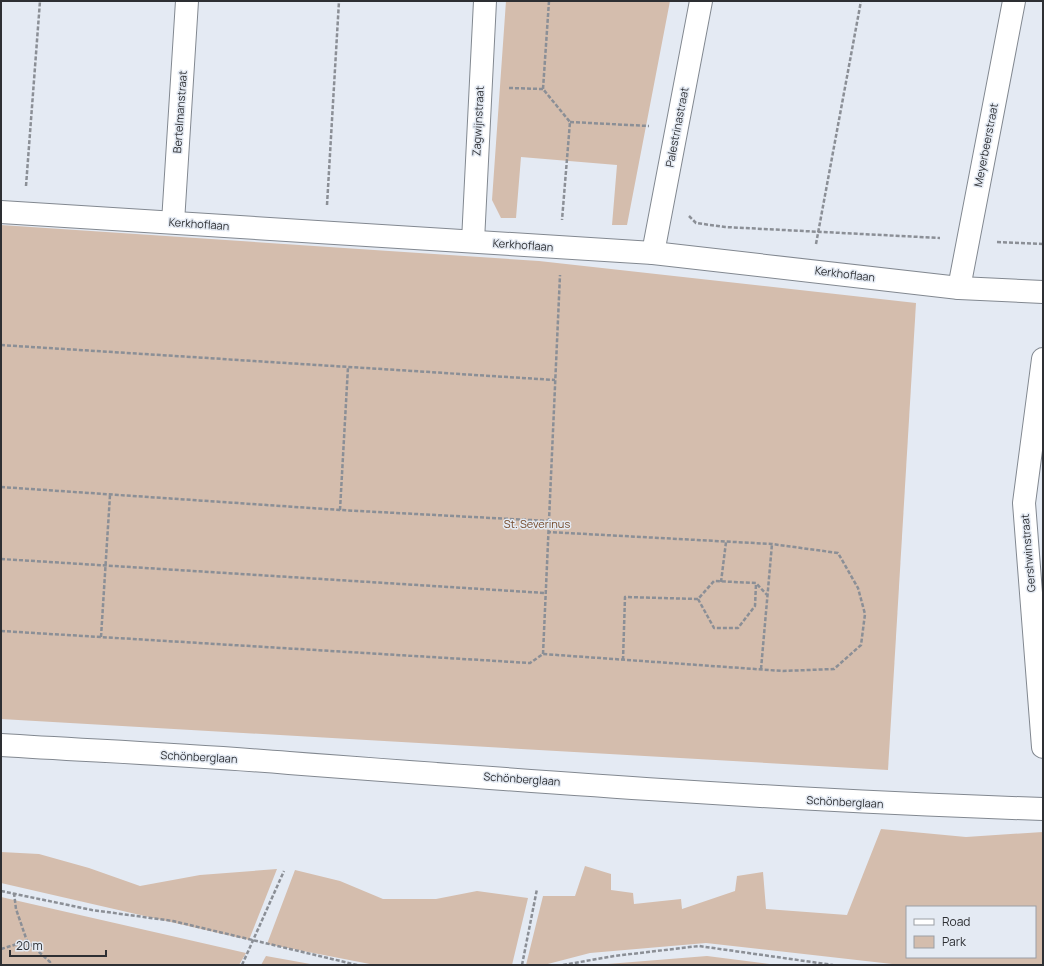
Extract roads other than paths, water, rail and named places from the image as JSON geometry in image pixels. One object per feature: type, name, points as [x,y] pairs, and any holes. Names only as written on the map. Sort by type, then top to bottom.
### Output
[{"type":"street","name":"Bertelmanstraat","points":[[173,222],[187,1]]},
{"type":"street","name":"Zagwijnstraat","points":[[473,241],[485,1]]},
{"type":"street","name":"Palestrinastraat","points":[[653,253],[702,1]]},
{"type":"street","name":"Meyerbeerstraat","points":[[959,288],[1014,1]]},
{"type":"street","name":"Kerkhoflaan","points":[[1,212],[653,253],[959,288],[1043,292]]},
{"type":"street","name":"Gershwinstraat","points":[[1043,359],[1024,504],[1043,747]]},
{"type":"street","name":"Schönberglaan","points":[[1,745],[286,762],[401,772],[870,803],[1043,809]]},
{"type":"park label","name":"St. Severinus","points":[[537,524]]}]
